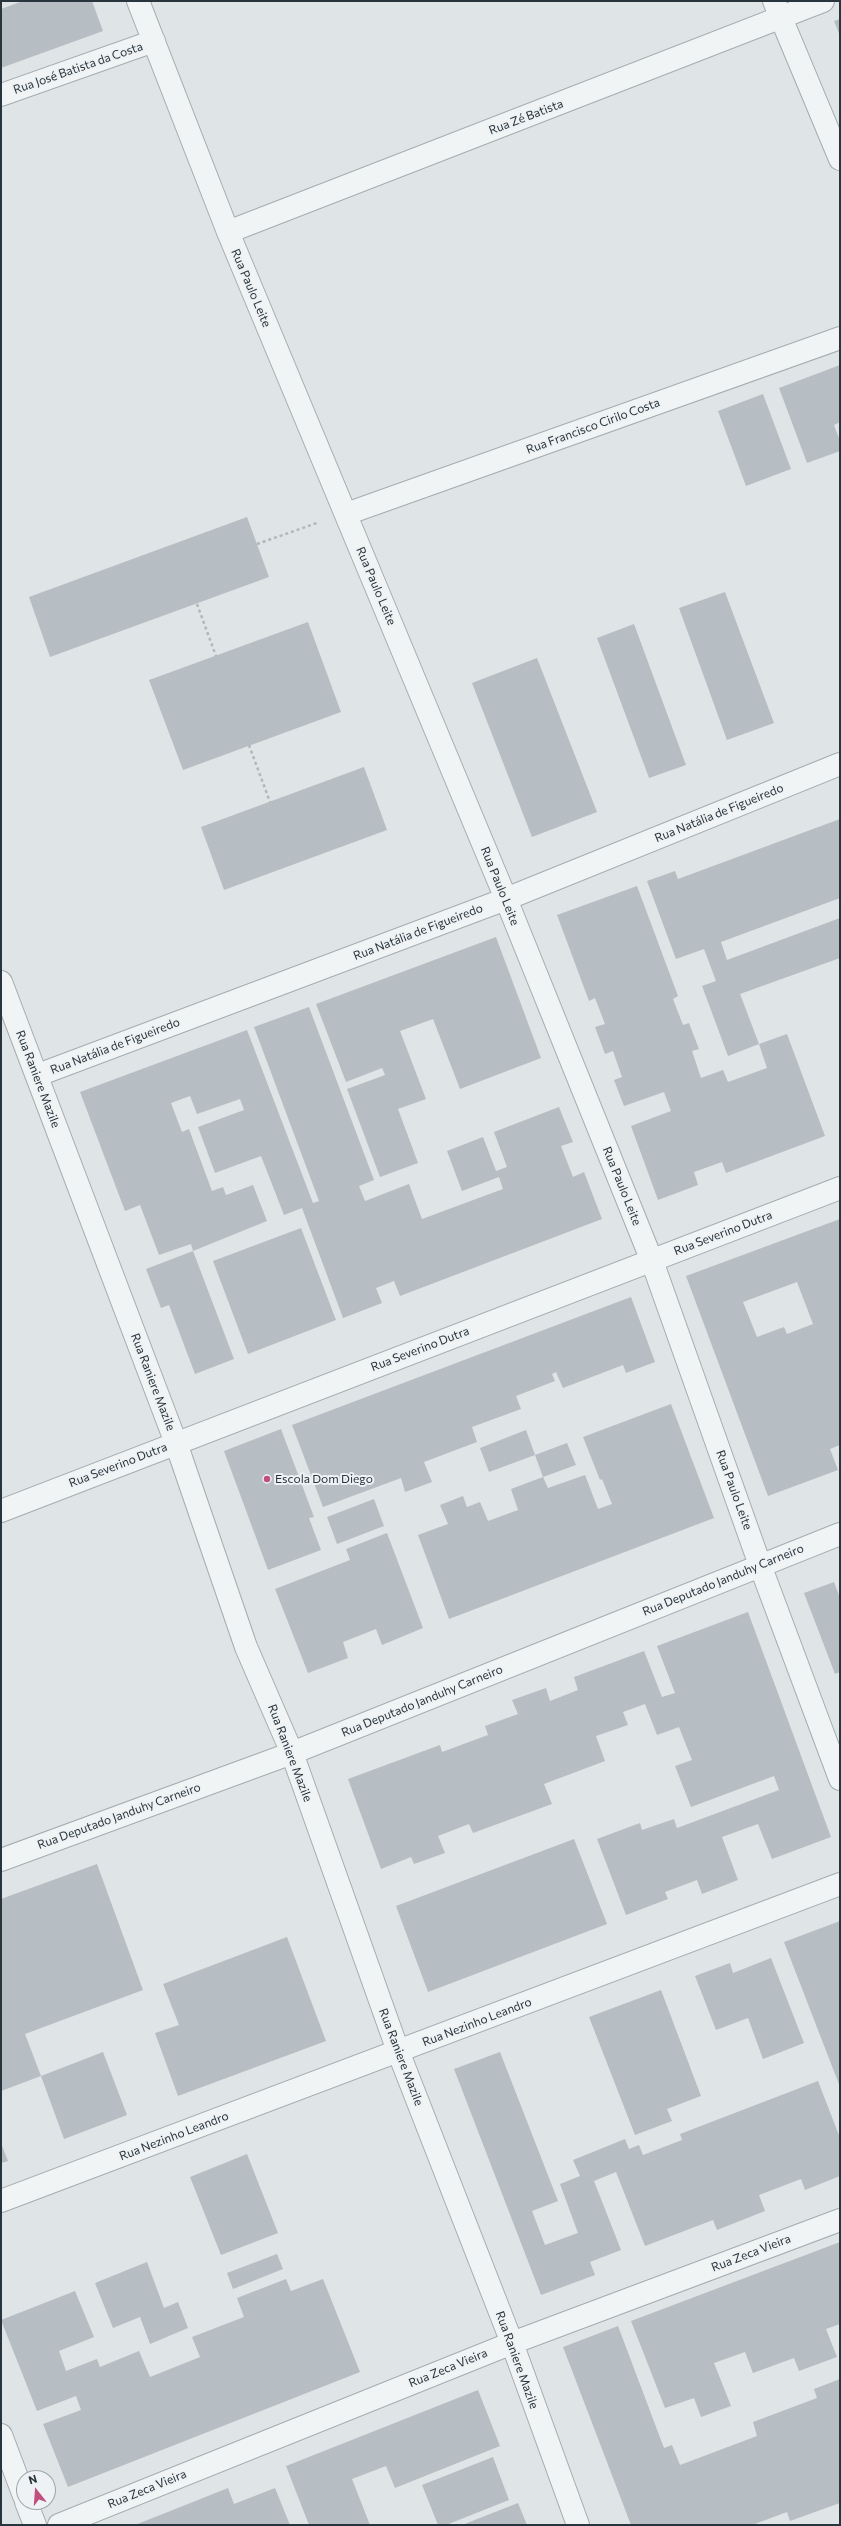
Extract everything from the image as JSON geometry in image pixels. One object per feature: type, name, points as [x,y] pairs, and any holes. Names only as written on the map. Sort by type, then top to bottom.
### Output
[{"type":"street","name":"Rua Paulo Leite","points":[[138,1],[228,232],[506,899],[652,1260],[760,1565],[840,1779]]},
{"type":"street","name":"Rua Zé Batista","points":[[228,232],[778,9],[823,1]]},
{"type":"street","points":[[778,9],[840,159]]},
{"type":"street","name":"Rua José Batista da Costa","points":[[1,95],[154,41]]},
{"type":"street","name":"Rua Francisco Cirilo Costa","points":[[346,514],[840,338]]},
{"type":"street","name":"Rua Natália de Figueiredo","points":[[38,1075],[506,899],[840,764]]},
{"type":"street","name":"Rua Raniere Mazile","points":[[1,982],[38,1075],[176,1443],[246,1647],[292,1753],[398,2051],[512,2343],[578,2525]]},
{"type":"street","name":"Rua Severino Dutra","points":[[1,1511],[840,1188]]},
{"type":"street","name":"Rua Deputado Janduhy Carneiro","points":[[1,1860],[292,1753],[840,1534]]},
{"type":"street","name":"Rua Nezinho Leandro","points":[[1,2201],[840,1884]]},
{"type":"street","name":"Rua Zeca Vieira","points":[[59,2525],[512,2343],[840,2220]]},
{"type":"street","points":[[1,2436],[16,2475]]},
{"type":"street","points":[[29,2510],[35,2525]]},
{"type":"path","points":[[258,544],[346,514]]},
{"type":"path","points":[[197,604],[216,656]]},
{"type":"path","points":[[249,745],[270,802]]},
{"type":"building","points":[[23,1],[92,1],[103,31],[1,68],[1,9]]},
{"type":"building","points":[[840,19],[840,36],[834,21]]},
{"type":"building","points":[[840,365],[840,422],[834,425],[840,441],[840,451],[807,463],[779,388]]},
{"type":"building","points":[[763,394],[791,469],[746,486],[718,411]]},
{"type":"building","points":[[247,517],[269,577],[50,657],[29,597]]},
{"type":"building","points":[[725,592],[774,723],[727,740],[679,608]]},
{"type":"building","points":[[308,622],[341,712],[183,770],[149,680]]},
{"type":"building","points":[[634,624],[686,765],[649,778],[597,638]]},
{"type":"building","points":[[537,658],[597,812],[532,837],[472,683]]},
{"type":"building","points":[[364,767],[387,830],[224,890],[201,827]]},
{"type":"building","points":[[840,819],[840,898],[721,942],[727,960],[840,918],[840,958],[740,994],[759,1044],[728,1056],[702,986],[716,981],[704,949],[676,959],[647,881],[675,871],[678,879]]},
{"type":"building","points":[[637,886],[678,996],[673,999],[683,1025],[689,1023],[699,1049],[692,1051],[701,1078],[723,1070],[728,1082],[767,1068],[759,1044],[787,1034],[825,1136],[726,1173],[722,1162],[694,1172],[698,1185],[658,1200],[631,1126],[671,1111],[664,1092],[624,1106],[614,1080],[622,1077],[613,1051],[605,1054],[595,1027],[605,1024],[595,998],[589,1001],[557,915]]},
{"type":"building","points":[[496,937],[541,1058],[460,1089],[433,1019],[400,1031],[426,1099],[398,1109],[418,1163],[380,1177],[347,1089],[385,1075],[382,1068],[346,1082],[316,1004]]},
{"type":"building","points":[[309,1007],[374,1180],[359,1186],[365,1201],[409,1184],[422,1219],[503,1189],[499,1177],[462,1191],[447,1151],[483,1137],[496,1171],[507,1167],[494,1132],[559,1107],[573,1142],[561,1146],[573,1177],[584,1172],[602,1219],[400,1296],[394,1281],[376,1288],[382,1303],[343,1318],[302,1208],[284,1215],[261,1156],[215,1173],[198,1127],[244,1110],[240,1099],[197,1114],[190,1096],[171,1103],[182,1132],[189,1129],[212,1191],[223,1187],[226,1195],[253,1185],[267,1221],[193,1251],[191,1244],[159,1255],[140,1205],[125,1211],[80,1092],[247,1030],[313,1203],[319,1201],[254,1027]]},
{"type":"building","points":[[840,1219],[840,1445],[830,1449],[838,1470],[768,1496],[686,1276]],"holes":[[[797,1282],[813,1324],[787,1334],[784,1327],[757,1337],[743,1302]]]},
{"type":"building","points":[[301,1228],[336,1320],[248,1354],[213,1261]]},
{"type":"building","points":[[193,1251],[234,1359],[195,1374],[169,1305],[161,1308],[146,1269]]},
{"type":"building","points":[[631,1297],[655,1362],[626,1373],[623,1365],[563,1388],[556,1372],[552,1374],[555,1381],[516,1396],[521,1409],[472,1427],[477,1442],[424,1462],[432,1482],[405,1492],[401,1478],[323,1507],[292,1425]]},
{"type":"building","points":[[671,1404],[714,1518],[449,1619],[418,1535],[448,1524],[440,1505],[463,1496],[467,1507],[480,1502],[488,1521],[518,1510],[511,1489],[543,1477],[548,1488],[585,1475],[598,1509],[612,1504],[602,1479],[600,1480],[583,1437]]},
{"type":"building","points":[[281,1429],[314,1517],[309,1518],[321,1550],[268,1570],[224,1451]]},
{"type":"building","points":[[526,1430],[535,1455],[489,1472],[480,1448]]},
{"type":"building","points":[[567,1443],[576,1465],[543,1477],[535,1455]]},
{"type":"building","points":[[374,1499],[384,1526],[337,1544],[327,1517]]},
{"type":"building","points":[[387,1533],[423,1628],[382,1645],[376,1629],[343,1642],[348,1658],[308,1673],[275,1589],[350,1560],[346,1549]]},
{"type":"building","points":[[834,1582],[840,1598],[840,1672],[835,1674],[804,1593]]},
{"type":"building","points":[[748,1612],[831,1837],[772,1859],[758,1824],[722,1837],[738,1880],[702,1894],[697,1880],[665,1892],[668,1899],[626,1915],[597,1839],[640,1823],[642,1830],[674,1819],[677,1828],[779,1790],[774,1776],[691,1807],[675,1766],[692,1760],[679,1727],[657,1735],[645,1704],[623,1712],[628,1725],[596,1736],[605,1761],[544,1784],[552,1804],[473,1833],[469,1824],[438,1836],[445,1853],[414,1864],[411,1857],[381,1869],[348,1779],[440,1745],[442,1752],[488,1735],[485,1726],[518,1714],[512,1700],[546,1688],[550,1701],[578,1690],[574,1677],[644,1651],[662,1697],[675,1693],[657,1646]]},
{"type":"building","points":[[574,1839],[607,1924],[428,1992],[396,1906]]},
{"type":"building","points":[[97,1864],[143,1990],[25,2034],[41,2076],[1,2091],[1,1899]]},
{"type":"building","points":[[840,1921],[840,2087],[784,1942]]},
{"type":"building","points":[[287,1937],[326,2041],[178,2096],[155,2033],[179,2025],[163,1984]]},
{"type":"building","points":[[771,1958],[804,2043],[763,2059],[748,2018],[716,2030],[695,1976],[730,1963],[733,1973]]},
{"type":"building","points":[[661,1990],[701,2096],[667,2109],[672,2121],[635,2135],[589,2017]]},
{"type":"building","points":[[103,2052],[127,2115],[64,2139],[41,2076]]},
{"type":"building","points":[[500,2052],[558,2201],[532,2211],[545,2245],[578,2233],[560,2184],[580,2176],[573,2160],[625,2139],[629,2149],[639,2145],[643,2155],[682,2140],[680,2134],[818,2081],[840,2138],[840,2176],[805,2190],[801,2179],[759,2195],[765,2211],[717,2230],[713,2220],[645,2246],[616,2172],[594,2181],[621,2250],[590,2262],[595,2275],[541,2295],[454,2069]]},
{"type":"building","points":[[1,2143],[8,2161],[1,2163]]},
{"type":"building","points":[[247,2154],[278,2233],[221,2255],[190,2177]]},
{"type":"building","points":[[840,2242],[840,2324],[826,2329],[837,2357],[799,2371],[794,2358],[753,2373],[745,2352],[714,2363],[731,2406],[701,2417],[694,2398],[665,2408],[631,2321]]},
{"type":"building","points":[[277,2254],[283,2269],[233,2289],[227,2273]]},
{"type":"building","points":[[147,2262],[164,2308],[178,2302],[188,2328],[150,2344],[140,2317],[113,2328],[95,2283]]},
{"type":"building","points":[[286,2279],[291,2291],[323,2279],[360,2372],[68,2487],[43,2424],[81,2410],[76,2396],[37,2411],[1,2320],[75,2291],[94,2337],[59,2351],[66,2371],[97,2359],[100,2367],[139,2351],[150,2377],[200,2357],[192,2337],[244,2317],[237,2298]]},
{"type":"building","points":[[618,2326],[664,2448],[672,2445],[680,2465],[757,2436],[753,2422],[817,2398],[814,2389],[840,2379],[840,2503],[790,2521],[787,2512],[752,2525],[631,2525],[563,2347]]},
{"type":"building","points":[[478,2390],[500,2446],[395,2488],[386,2466],[352,2479],[370,2525],[309,2525],[286,2466]]},
{"type":"building","points":[[493,2457],[509,2500],[446,2525],[438,2525],[422,2485]]},
{"type":"building","points":[[228,2488],[234,2504],[275,2488],[290,2525],[135,2525]]},
{"type":"building","points":[[518,2503],[527,2525],[462,2525]]},
{"type":"place","name":"Escola Dom Diego","points":[[267,1479]]}]
